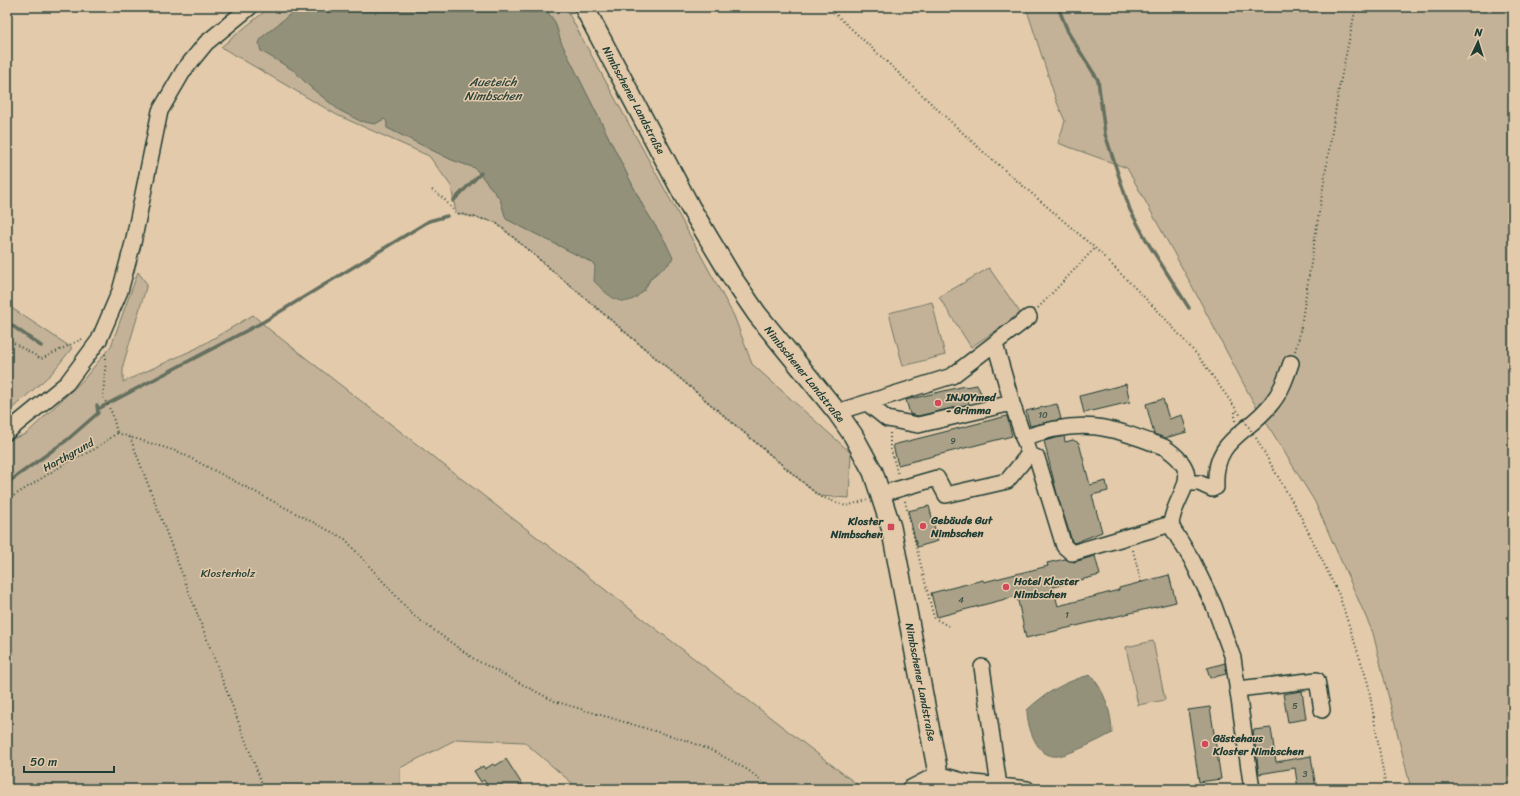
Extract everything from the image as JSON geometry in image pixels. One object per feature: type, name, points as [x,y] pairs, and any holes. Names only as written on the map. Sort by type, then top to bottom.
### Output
[{"type":"main road","name":"Nimbschener Landstraße","points":[[584,7],[690,207],[733,279],[757,314],[838,412],[860,447],[873,472],[892,527],[940,782]]},
{"type":"street","points":[[7,432],[67,383],[98,340],[120,291],[133,244],[160,111],[184,70],[206,43],[250,7]]},
{"type":"street","points":[[838,412],[952,376],[1029,318]]},
{"type":"street","points":[[996,344],[1023,438],[1029,454],[1037,458],[1064,546],[1072,553],[1172,524]]},
{"type":"street","points":[[1187,483],[1199,483],[1212,488],[1216,487],[1218,462],[1225,448],[1271,405],[1284,384],[1291,364]]},
{"type":"street","points":[[867,403],[887,419],[918,425],[1012,403]]},
{"type":"street","points":[[1023,438],[1057,427],[1074,425],[1102,426],[1164,447],[1173,453],[1181,463],[1185,471],[1187,483],[1173,513],[1172,524],[1174,532],[1192,560],[1214,606],[1233,658],[1252,789]]},
{"type":"street","points":[[881,494],[937,478],[946,495],[1007,481],[1029,454]]},
{"type":"street","points":[[982,667],[999,786]]},
{"type":"street","points":[[1238,689],[1317,680],[1322,710]]},
{"type":"street","points":[[909,789],[940,782],[966,782],[1027,789]]},
{"type":"path","points":[[828,7],[996,162],[1095,248],[1161,314],[1199,357],[1244,420],[1302,519],[1339,595],[1368,683],[1386,789]]},
{"type":"path","points":[[1291,364],[1299,338],[1340,88],[1356,7]]},
{"type":"path","points":[[432,190],[444,199],[456,212],[495,222],[819,496],[846,506],[859,503],[881,494]]},
{"type":"path","points":[[1029,318],[1095,248]]},
{"type":"path","points":[[7,339],[42,359],[86,337],[98,340],[106,358],[103,397],[112,413],[117,433],[179,452],[345,539],[414,616],[474,658],[554,701],[688,741],[714,752],[748,770],[772,789]]},
{"type":"path","points":[[887,419],[890,446],[934,618],[948,626]]},
{"type":"path","name":"Harthgrund","points":[[7,500],[66,463],[95,449],[117,433]]},
{"type":"path","points":[[130,437],[264,789]]},
{"type":"path","points":[[1133,550],[1141,582]]},
{"type":"green space","points":[[270,7],[299,7],[261,38],[262,51],[293,70],[309,86],[339,110],[361,121],[375,124],[384,119],[387,121],[387,128],[452,160],[475,168],[500,199],[506,219],[593,263],[595,266],[644,291],[651,278],[669,264],[666,243],[643,206],[561,42],[555,22],[544,7],[565,7],[734,316],[752,364],[851,453],[849,498],[819,496],[495,222],[456,213],[451,186],[429,156],[337,115],[221,47]]},
{"type":"green space","points":[[1026,7],[1513,7],[1513,789],[1411,789],[1373,633],[1315,502],[1250,396],[1191,284],[1127,168],[1058,143],[1065,121],[1056,100]]},
{"type":"green space","points":[[989,268],[1021,314],[971,347],[939,297]]},
{"type":"green space","name":"Klosterholz","points":[[138,272],[147,284],[123,365],[123,382],[197,348],[253,315],[379,415],[863,789],[579,789],[524,742],[457,739],[400,768],[400,789],[7,789],[7,441],[26,434],[83,380],[111,346]]},
{"type":"green space","points":[[932,302],[945,355],[903,366],[889,313]]},
{"type":"green space","points":[[7,305],[72,348],[51,374],[7,413]]},
{"type":"green space","points":[[1153,641],[1165,700],[1138,705],[1126,647]]},
{"type":"water","name":"Aueteich Nimbschen","points":[[299,7],[544,7],[555,22],[561,42],[643,206],[666,243],[673,258],[668,264],[652,276],[643,290],[635,298],[629,301],[616,300],[594,281],[595,266],[593,263],[506,219],[500,199],[475,168],[452,160],[387,128],[387,122],[384,119],[375,124],[360,121],[339,110],[309,86],[293,70],[261,51],[259,44],[261,38]]},
{"type":"water","points":[[1090,675],[1095,680],[1103,694],[1111,718],[1112,733],[1070,753],[1050,756],[1039,747],[1034,740],[1027,716],[1027,710],[1056,688]]},
{"type":"building","points":[[1126,384],[1130,402],[1084,413],[1080,396]]},
{"type":"building","name":"INJOYmed - Grimma","points":[[977,385],[981,393],[967,396],[969,404],[918,416],[910,414],[906,400],[965,386]]},
{"type":"building","points":[[1163,399],[1169,419],[1182,415],[1187,432],[1165,438],[1154,434],[1146,404]]},
{"type":"building","points":[[1057,404],[1061,419],[1030,426],[1026,411]]},
{"type":"building","points":[[1007,416],[1012,436],[898,465],[893,445]]},
{"type":"building","points":[[1064,436],[1065,442],[1073,440],[1079,443],[1090,485],[1106,481],[1108,491],[1092,495],[1102,532],[1074,543],[1072,541],[1057,494],[1044,441]]},
{"type":"building","name":"Gebäude Gut Nimbschen","points":[[929,506],[938,541],[917,547],[908,511]]},
{"type":"building","points":[[1095,556],[1100,575],[1053,587],[1058,606],[1169,575],[1176,602],[1026,638],[1017,596],[937,617],[931,593],[1048,566],[1047,563],[1065,559],[1074,562]]},
{"type":"building","points":[[1225,663],[1226,674],[1210,678],[1207,668]]},
{"type":"building","points":[[1302,691],[1306,719],[1288,722],[1283,694]]},
{"type":"building","name":"Gästehaus Kloster Nimbschen","points":[[1210,707],[1221,779],[1199,782],[1188,710]]},
{"type":"building","points":[[1271,728],[1276,762],[1311,756],[1316,789],[1298,789],[1295,768],[1259,774],[1253,730]]},
{"type":"building","points":[[506,759],[525,789],[489,789],[484,780],[481,782],[474,771],[483,766],[485,769],[493,764],[495,766]]},
{"type":"waterway","points":[[1058,7],[1069,34],[1098,80],[1105,134],[1130,210],[1148,243],[1189,308]]},
{"type":"waterway","points":[[453,201],[481,173]]},
{"type":"waterway","points":[[98,409],[263,322],[429,221],[447,216]]},
{"type":"waterway","points":[[7,322],[41,346]]},
{"type":"waterway","points":[[7,483],[67,440],[98,413],[97,405]]},
{"type":"place","name":"INJOYmed - Grimma","points":[[938,403]]},
{"type":"place","name":"Gebäude Gut Nimbschen","points":[[923,526]]},
{"type":"place","name":"Kloster Nimbschen","points":[[891,527]]},
{"type":"place","name":"Hotel Kloster Nimbschen","points":[[1006,587]]},
{"type":"place","name":"Gästehaus Kloster Nimbschen","points":[[1205,744]]}]
